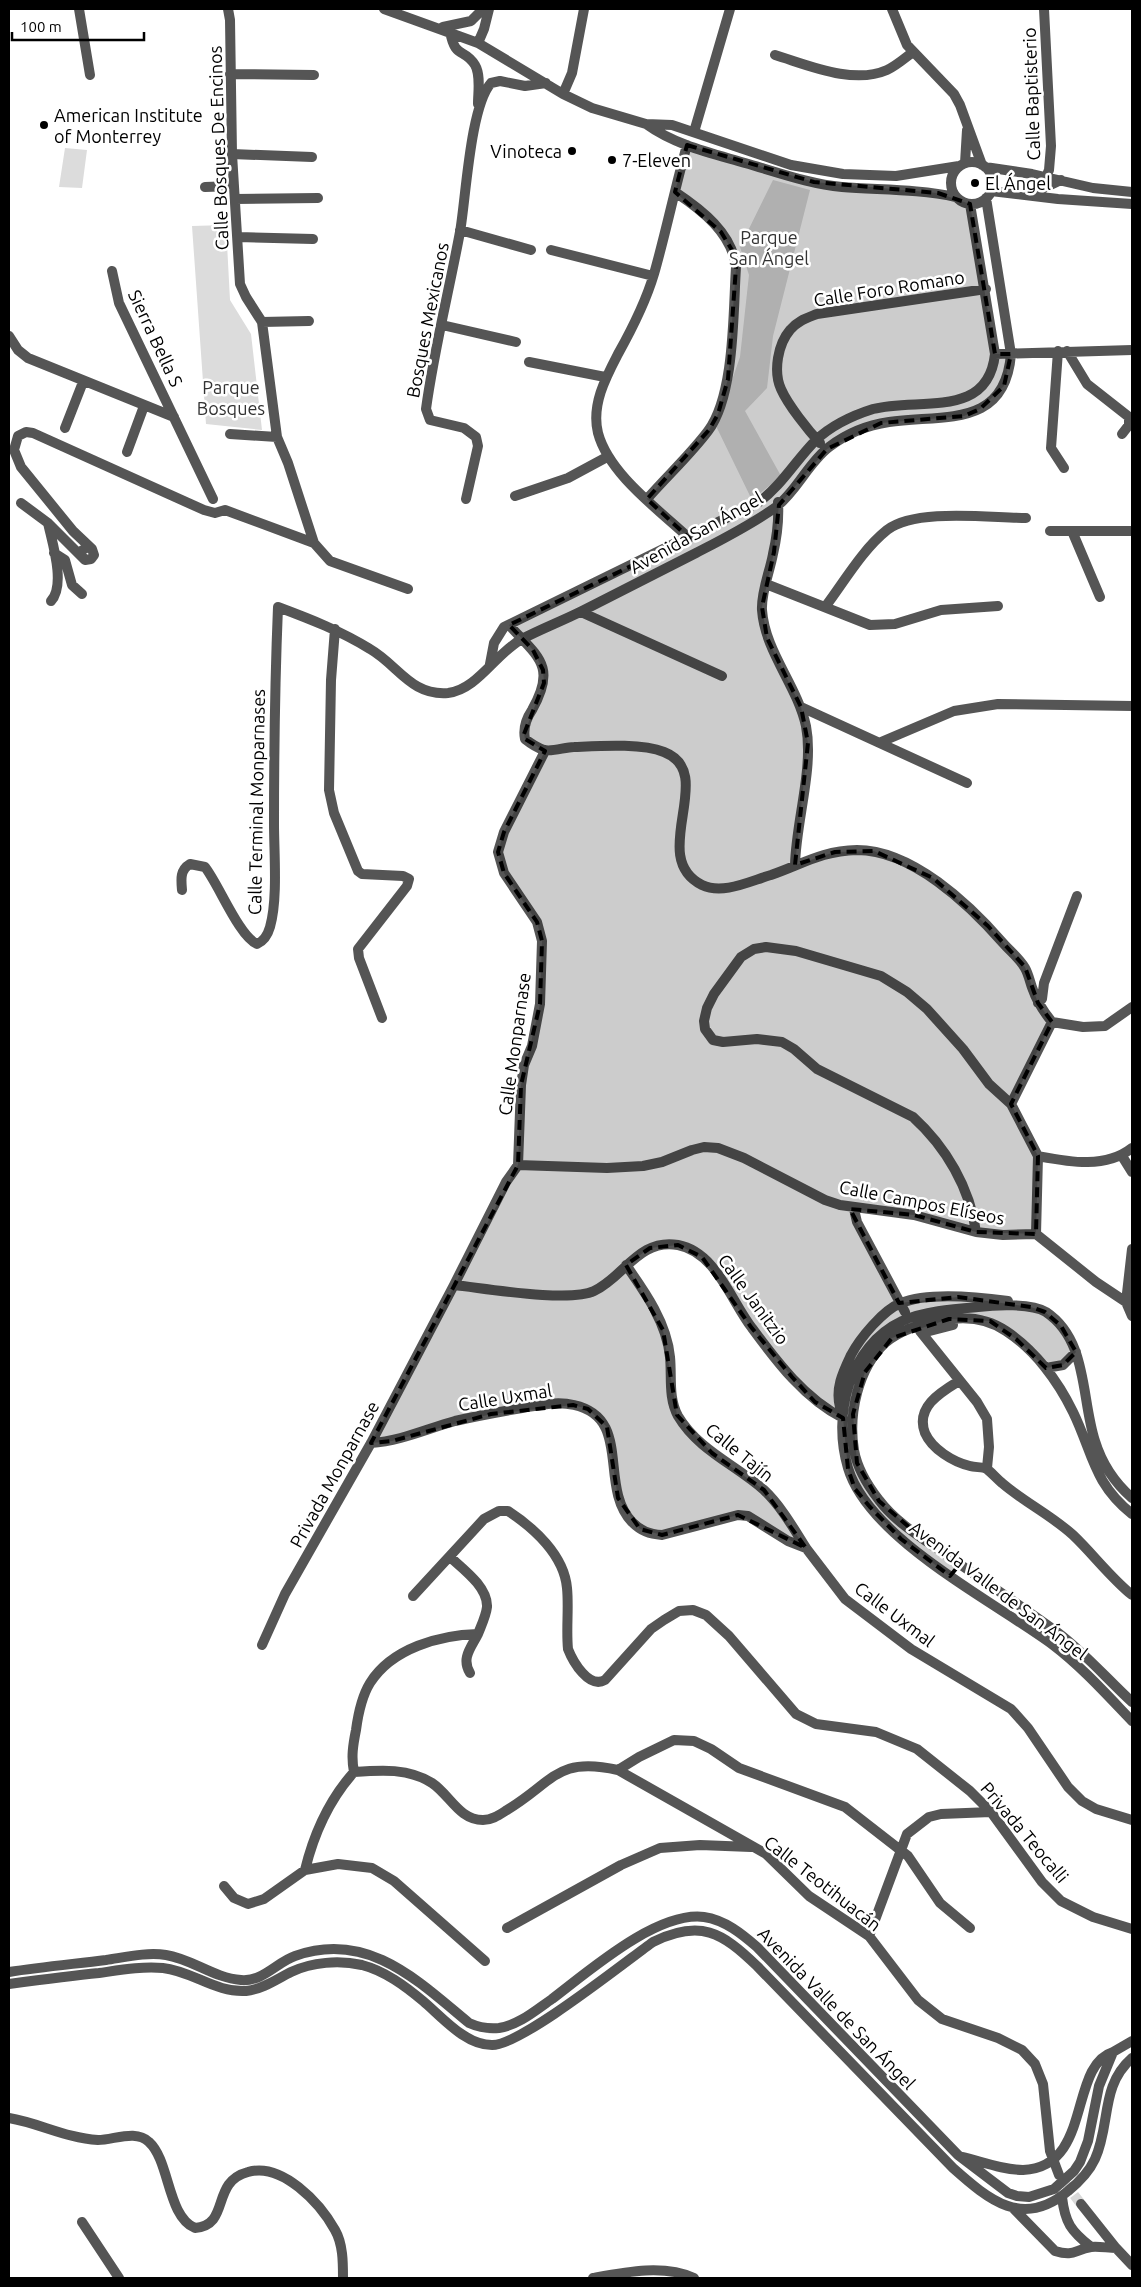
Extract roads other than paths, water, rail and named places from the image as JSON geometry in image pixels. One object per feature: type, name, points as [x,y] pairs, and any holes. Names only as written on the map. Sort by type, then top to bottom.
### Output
[{"type":"street","points":[[79,9],[90,75]]},
{"type":"street","name":"Calle Bosques De Encinos","points":[[228,9],[230,20],[232,154],[240,284],[246,298],[262,322],[277,437],[288,463],[314,543]]},
{"type":"street","points":[[384,9],[450,31],[478,43],[563,94],[592,108],[646,124],[662,124],[694,132],[791,164],[843,174],[896,176],[974,162],[984,166],[1061,180],[1093,188],[1132,192]]},
{"type":"street","points":[[438,27],[471,21],[483,9]]},
{"type":"street","points":[[478,43],[489,9]]},
{"type":"street","points":[[563,94],[572,72],[584,9]]},
{"type":"street","points":[[694,132],[730,9]]},
{"type":"street","points":[[892,9],[907,45],[954,94],[984,166],[993,181],[989,195]]},
{"type":"street","name":"Calle Baptisterio","points":[[1044,9],[1051,146],[1049,170],[1046,177]]},
{"type":"street","name":"Bosques Mexicanos","points":[[450,31],[455,48],[471,60],[476,68],[479,112]]},
{"type":"street","points":[[775,55],[826,70],[866,76],[890,69],[913,52]]},
{"type":"street","points":[[230,74],[314,76]]},
{"type":"street","name":"Bosques Mexicanos","points":[[466,499],[478,446],[476,437],[464,428],[433,421],[427,414],[479,112],[491,83],[500,81],[525,86],[546,83]]},
{"type":"street","points":[[646,124],[660,134],[687,146],[814,182],[841,187],[919,191],[956,197],[970,204],[976,203],[989,195],[1132,204]]},
{"type":"street","points":[[956,197],[952,191],[951,178],[962,165],[968,129]]},
{"type":"street","points":[[687,146],[653,276],[619,353],[605,377],[597,416],[597,431],[607,457],[647,499],[689,538]]},
{"type":"street","points":[[232,154],[312,157]]},
{"type":"street","points":[[1028,196],[1061,180]]},
{"type":"street","points":[[205,187],[234,186]]},
{"type":"street","points":[[647,499],[709,430],[718,414],[728,379],[736,267],[735,255],[721,232],[706,215],[675,192]]},
{"type":"street","name":"Avenida San Ángel","points":[[278,607],[335,629],[377,653],[414,686],[430,691],[448,693],[467,688],[490,664],[522,639],[581,612],[738,531],[778,505],[826,449],[867,427],[892,422],[964,416],[980,409],[995,397],[1004,386],[1010,367],[1011,354],[989,195]]},
{"type":"street","points":[[1103,202],[1117,197],[1132,197]]},
{"type":"street","points":[[235,199],[318,198]]},
{"type":"street","name":"Avenida San Ángel","points":[[490,664],[498,635],[509,624],[689,538],[759,502],[778,486],[817,439],[837,425],[873,410],[901,405],[944,403],[970,396],[989,378],[994,368],[995,354],[986,289],[970,204]]},
{"type":"street","points":[[460,230],[531,250]]},
{"type":"street","points":[[238,237],[313,239]]},
{"type":"street","points":[[551,250],[653,276]]},
{"type":"street","name":"Sierra Bella S","points":[[112,271],[119,303],[213,499]]},
{"type":"street","name":"Calle Foro Romano","points":[[826,449],[780,389],[777,374],[778,356],[783,340],[791,328],[817,314],[986,289]]},
{"type":"street","points":[[262,322],[309,321]]},
{"type":"street","points":[[442,325],[516,342]]},
{"type":"street","points":[[9,336],[18,350],[28,358],[83,382],[174,417]]},
{"type":"street","points":[[995,354],[1132,350]]},
{"type":"street","points":[[1062,351],[1087,384],[1129,418],[1129,425],[1122,434]]},
{"type":"street","points":[[1062,351],[1051,448],[1064,468]]},
{"type":"street","points":[[529,362],[605,377]]},
{"type":"street","points":[[65,428],[83,382]]},
{"type":"street","points":[[127,452],[144,406]]},
{"type":"street","points":[[21,503],[48,523],[80,556],[80,551],[88,547],[21,467],[14,450],[18,436],[26,432],[33,433],[204,510],[215,514],[225,510],[314,543],[330,561],[408,589]]},
{"type":"street","points":[[230,434],[277,437]]},
{"type":"street","points":[[515,496],[568,478],[607,457]]},
{"type":"street","points":[[778,486],[779,518],[762,607],[767,638],[801,707],[808,749],[797,831],[795,865]]},
{"type":"street","points":[[825,608],[878,539],[899,524],[927,517],[1026,518]]},
{"type":"street","points":[[48,523],[58,582],[56,596],[52,601]]},
{"type":"street","points":[[1050,530],[1132,531]]},
{"type":"street","points":[[1072,531],[1100,597]]},
{"type":"street","points":[[54,553],[65,560],[72,585],[82,594]]},
{"type":"street","points":[[766,584],[859,622],[882,626],[941,610],[998,606]]},
{"type":"street","name":"Calle Terminal Monparnases","points":[[182,890],[181,875],[184,868],[190,864],[204,867],[222,893],[247,937],[256,944],[262,942],[266,936],[272,913],[274,886],[274,727],[278,607]]},
{"type":"street","points":[[581,612],[722,676]]},
{"type":"street","points":[[509,624],[533,650],[545,676],[541,692],[528,716],[524,728],[525,739],[545,750],[573,747],[620,746],[661,751],[676,758],[684,772],[686,786],[679,834],[680,853],[690,875],[707,887],[737,886],[810,858],[836,852],[874,851],[887,855],[932,878],[988,926],[1025,967],[1038,1003],[1052,1022],[1074,1026],[1105,1026],[1132,1008]]},
{"type":"street","points":[[335,629],[331,680],[329,790],[334,813],[358,871],[362,874],[403,876],[409,879],[407,886],[358,949],[359,958],[382,1018]]},
{"type":"street","points":[[881,742],[954,711],[998,704],[1132,706]]},
{"type":"street","points":[[801,707],[967,783]]},
{"type":"street","name":"Calle Monparnase","points":[[518,1165],[521,1085],[540,1004],[542,941],[537,922],[504,873],[498,852],[504,832],[545,750]]},
{"type":"street","points":[[1038,1003],[1042,999],[1044,983],[1077,896]]},
{"type":"street","points":[[976,1232],[969,1199],[952,1165],[925,1129],[913,1117],[817,1069],[794,1049],[782,1042],[757,1040],[723,1042],[712,1040],[705,1029],[704,1021],[707,1008],[714,994],[741,957],[754,949],[766,946],[796,951],[848,965],[881,976],[907,992],[943,1024],[989,1084],[1011,1104],[1038,1156],[1036,1234],[1096,1282],[1126,1302]]},
{"type":"street","points":[[1011,1104],[1052,1022]]},
{"type":"street","name":"Calle Campos Elíseos","points":[[518,1165],[607,1168],[643,1166],[662,1162],[704,1147],[718,1148],[744,1158],[824,1200],[854,1209],[914,1215],[976,1232],[1003,1235],[1036,1234]]},
{"type":"street","points":[[1038,1156],[1069,1162],[1105,1161],[1122,1156],[1132,1148]]},
{"type":"street","points":[[1122,1156],[1132,1172]]},
{"type":"street","points":[[454,1285],[506,1182],[518,1165]]},
{"type":"street","points":[[854,1209],[857,1222],[902,1307]]},
{"type":"street","name":"Calle Janitzio","points":[[454,1285],[523,1294],[584,1294],[594,1291],[636,1256],[650,1248],[678,1245],[702,1256],[751,1327],[815,1402],[842,1416]]},
{"type":"street","points":[[1132,1249],[1126,1302],[1132,1316]]},
{"type":"street","name":"Calle Tajín","points":[[626,1265],[641,1286],[663,1330],[670,1356],[672,1399],[678,1415],[692,1435],[764,1490],[774,1501],[806,1548]]},
{"type":"street","name":"Privada Monparnase","points":[[262,1645],[286,1594],[371,1443],[454,1285]]},
{"type":"street","points":[[842,1416],[839,1387],[847,1364],[869,1330],[914,1300],[958,1296],[990,1298],[1031,1307]]},
{"type":"street","name":"Avenida Valle de San Ángel","points":[[1132,1498],[1121,1488],[1110,1473],[1095,1442],[1076,1352],[1069,1336],[1045,1312],[1031,1307],[959,1308],[929,1313],[901,1322],[886,1331],[865,1351],[850,1382],[842,1416],[844,1456],[856,1488],[870,1507],[901,1538],[950,1576],[1056,1648],[1132,1721]]},
{"type":"street","name":"Avenida Valle de San Ángel","points":[[1132,1514],[1105,1486],[1088,1454],[1073,1412],[1046,1368],[1016,1339],[990,1321],[949,1319],[914,1327],[884,1344],[866,1372],[856,1396],[853,1414],[854,1450],[858,1463],[879,1501],[917,1534],[1058,1633],[1132,1702]]},
{"type":"street","points":[[987,1468],[989,1447],[987,1419],[977,1402],[921,1332],[953,1325],[971,1325],[986,1327],[1016,1339]]},
{"type":"street","points":[[1046,1368],[1063,1365],[1076,1352]]},
{"type":"street","points":[[959,1381],[939,1393],[930,1402],[924,1420],[926,1434],[942,1453],[971,1467],[987,1468],[1002,1483],[1072,1534],[1116,1581],[1132,1595]]},
{"type":"street","name":"Calle Uxmal","points":[[371,1443],[392,1442],[454,1422],[536,1406],[557,1404],[573,1405],[588,1409],[607,1427],[612,1447],[618,1498],[624,1511],[640,1529],[650,1534],[662,1535],[738,1515],[748,1516],[788,1541],[806,1548],[846,1599],[879,1626],[952,1675],[1003,1703],[1018,1716],[1068,1787],[1082,1801],[1096,1809],[1132,1820]]},
{"type":"street","name":"Privada Teocalli","points":[[413,1596],[484,1519],[499,1511],[508,1511],[552,1550],[561,1565],[567,1588],[568,1649],[571,1658],[588,1678],[595,1682],[605,1680],[651,1628],[679,1612],[693,1610],[706,1615],[729,1636],[796,1714],[816,1724],[876,1732],[917,1749],[952,1774],[991,1812],[1042,1882],[1061,1901],[1093,1917],[1132,1929]]},
{"type":"street","points":[[450,1557],[474,1580],[486,1600],[487,1607],[478,1634],[466,1656],[465,1665],[470,1673]]},
{"type":"street","points":[[950,1576],[960,1564]]},
{"type":"street","points":[[962,1585],[973,1574]]},
{"type":"street","points":[[305,1870],[312,1843],[326,1813],[338,1791],[354,1772],[352,1760],[353,1746],[363,1701],[370,1683],[384,1666],[406,1652],[433,1640],[460,1634],[478,1634]]},
{"type":"street","points":[[618,1770],[639,1757],[674,1740],[694,1741],[711,1749],[739,1768],[844,1807],[908,1856],[940,1903],[970,1928]]},
{"type":"street","name":"Calle Teotihuacán","points":[[354,1772],[399,1771],[421,1778],[433,1784],[468,1817],[485,1820],[496,1817],[510,1808],[556,1774],[571,1767],[595,1765],[618,1770],[766,1854],[792,1882],[809,1896],[869,1936],[918,2000],[931,2011],[949,2022],[998,2038],[1022,2050],[1029,2057],[1035,2064],[1043,2084],[1050,2151],[1059,2174]]},
{"type":"street","points":[[869,1936],[907,1834],[929,1817],[941,1814],[991,1812]]},
{"type":"street","points":[[507,1928],[621,1865],[660,1848],[700,1845],[751,1847]]},
{"type":"street","points":[[224,1886],[234,1898],[248,1904],[264,1899],[305,1870],[338,1864],[372,1868],[401,1886],[485,1962]]},
{"type":"street","name":"Avenida Valle de San Ángel","points":[[9,1972],[154,1953],[181,1959],[210,1972],[242,1981],[255,1979],[270,1972],[293,1956],[323,1950],[348,1950],[372,1955],[394,1964],[469,2023],[478,2027],[499,2028],[520,2021],[613,1954],[658,1926],[692,1917],[705,1917],[733,1928],[757,1947],[958,2155],[1008,2194],[1029,2197]]},
{"type":"street","name":"Avenida Valle de San Ángel","points":[[9,1984],[119,1970],[162,1968],[174,1970],[213,1986],[247,1991],[271,1983],[305,1966],[339,1962],[360,1965],[380,1971],[401,1984],[465,2035],[477,2042],[493,2046],[525,2033],[544,2021],[653,1942],[669,1934],[696,1930],[712,1933],[736,1946],[953,2168],[987,2195],[999,2203],[1014,2209],[1031,2210],[1045,2207],[1062,2197],[1076,2185],[1095,2159],[1106,2106],[1114,2080],[1125,2064],[1132,2058]]},
{"type":"street","points":[[63,1965],[65,1977]]},
{"type":"street","points":[[958,2155],[1016,2170],[1032,2168],[1053,2159],[1066,2145],[1072,2132],[1095,2065],[1106,2055],[1132,2041]]},
{"type":"street","points":[[850,2062],[860,2052]]},
{"type":"street","points":[[1031,2210],[1029,2197],[1054,2189],[1066,2180],[1080,2162],[1088,2141],[1099,2086],[1113,2052]]},
{"type":"street","points":[[9,2118],[83,2139],[101,2140],[140,2136],[148,2140],[155,2148],[185,2220],[195,2228],[207,2226],[213,2220],[231,2180],[239,2175],[259,2170],[270,2171],[282,2176],[297,2186],[313,2201],[335,2230],[342,2253],[343,2278]]},
{"type":"street","points":[[1062,2197],[1067,2224],[1091,2248]]},
{"type":"street","points":[[1081,2204],[1132,2265]]},
{"type":"street","points":[[1014,2209],[1055,2250],[1064,2254],[1076,2254],[1091,2248],[1116,2248]]},
{"type":"street","points":[[82,2222],[119,2278]]},
{"type":"street","points":[[593,2278],[630,2272],[664,2271],[676,2272],[694,2278]]},
{"type":"tunnel","points":[[1065,2183],[1081,2204]]},
{"type":"place","name":"American Institute of Monterrey","points":[[44,125]]},
{"type":"place","name":"Vinoteca","points":[[572,151]]},
{"type":"place","name":"7-Eleven","points":[[612,160]]},
{"type":"place","name":"El Ángel","points":[[975,183]]},
{"type":"park label","name":"Parque San Ángel","points":[[769,247]]},
{"type":"park label","name":"Parque Bosques","points":[[231,397]]}]
